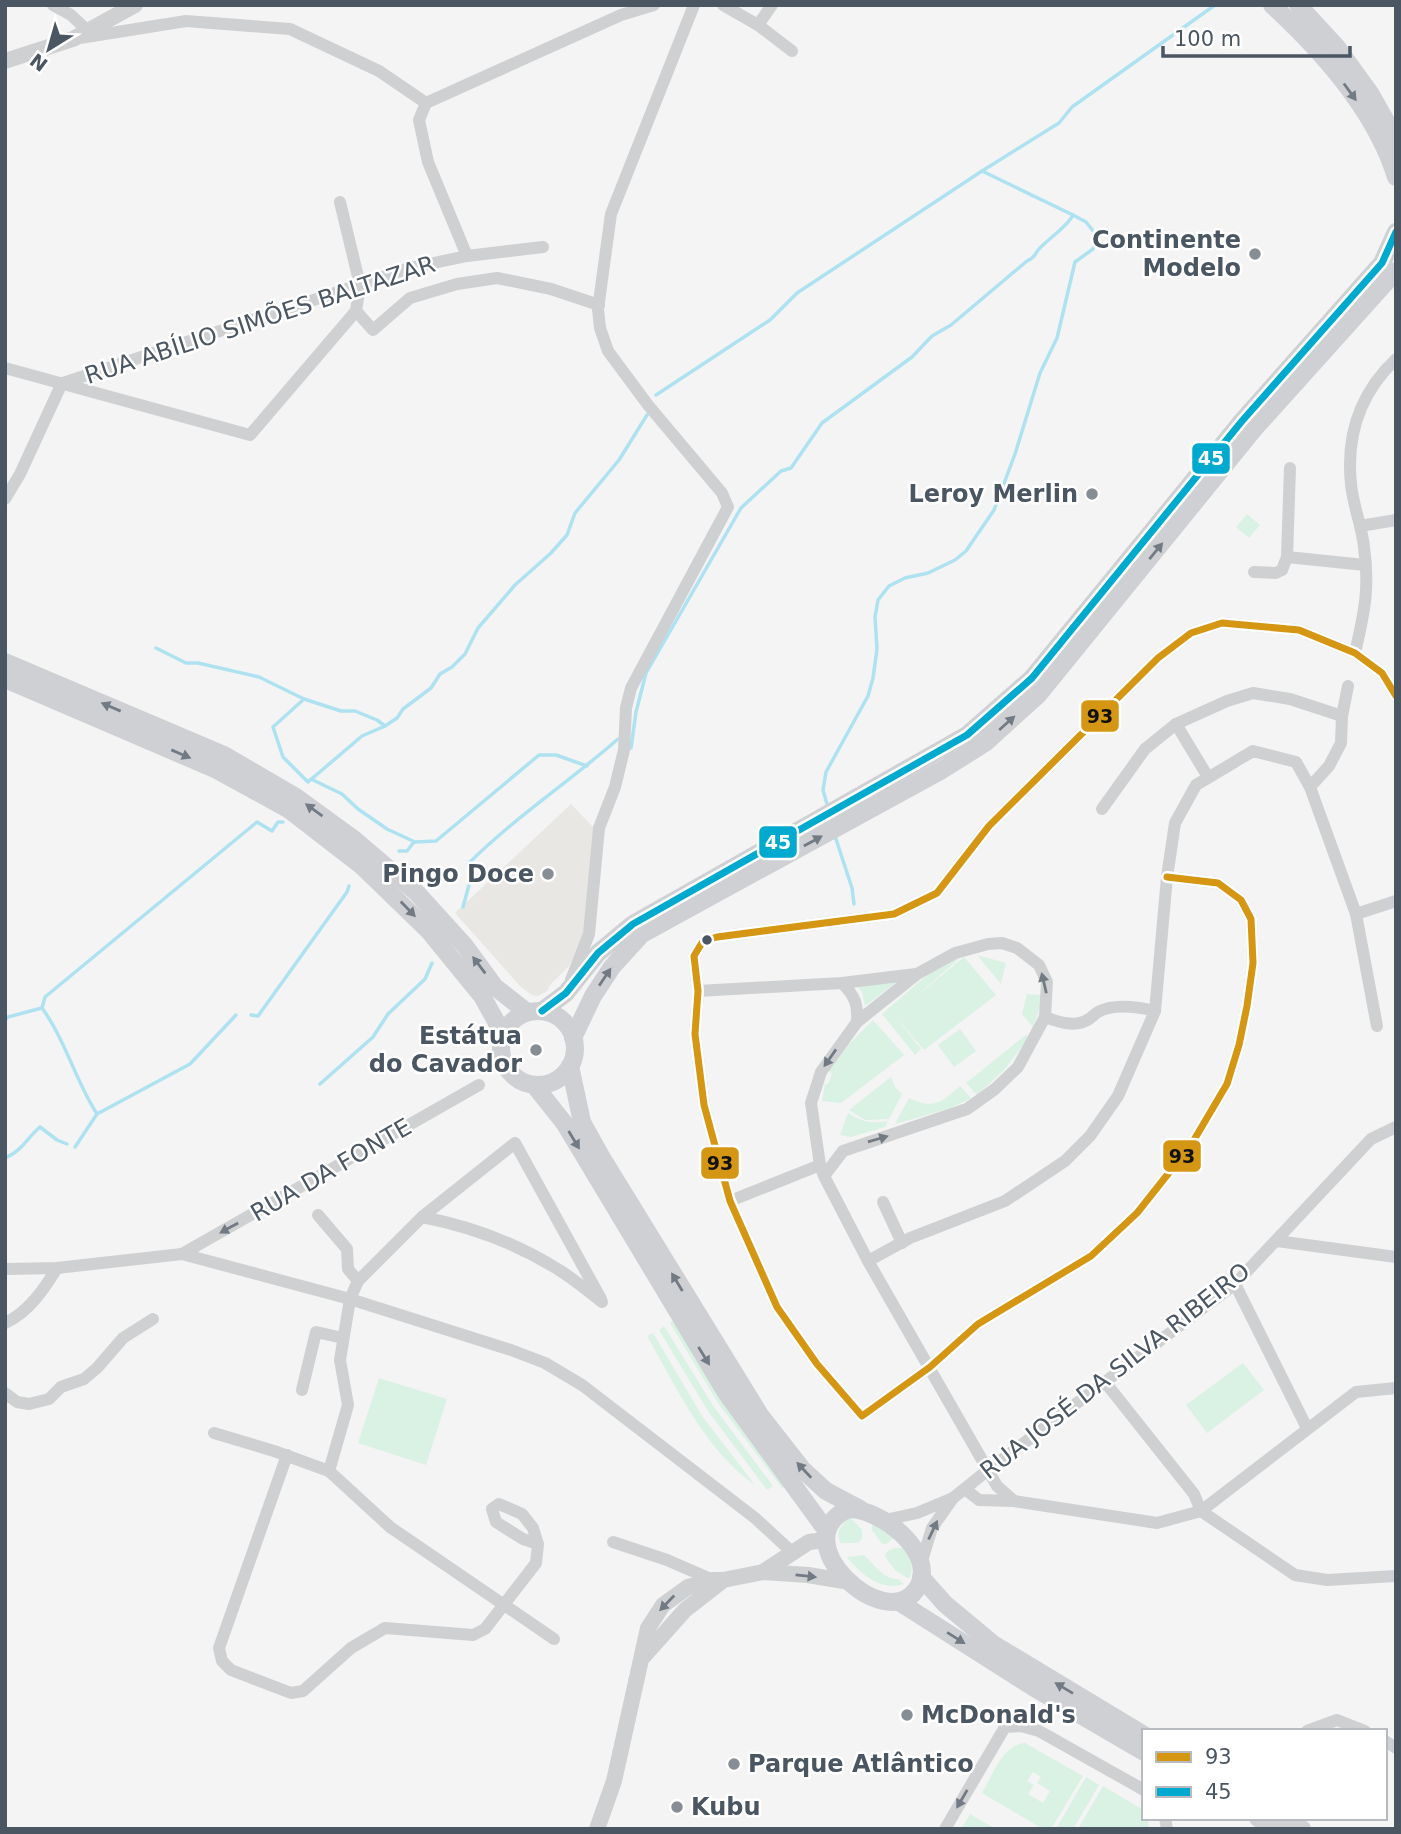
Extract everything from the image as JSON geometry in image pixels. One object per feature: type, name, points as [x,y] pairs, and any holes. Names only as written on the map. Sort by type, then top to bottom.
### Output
[{"type":"main road","points":[[1272,5],[1303,33],[1352,94],[1384,146],[1396,177]]},
{"type":"main road","points":[[1298,5],[1343,55],[1370,93],[1396,139]]},
{"type":"main road","points":[[501,1039],[516,1018],[534,1012],[566,993],[598,953],[633,924],[967,735],[1032,678],[1242,421],[1382,263],[1396,232]]},
{"type":"main road","points":[[5,679],[217,770],[288,809],[374,876],[429,931],[482,996],[497,1023],[503,1063],[510,1073],[520,1081],[534,1085],[555,1081],[570,1066],[574,1057],[573,1038],[599,986],[642,934],[943,770],[985,743],[1038,695],[1254,429],[1396,271]]},
{"type":"main road","points":[[5,662],[224,755],[296,797],[355,840],[416,893],[465,946],[495,987],[534,1012],[561,1020],[573,1038]]},
{"type":"main road","points":[[570,1066],[582,1122],[602,1158],[760,1415],[803,1470],[827,1491],[898,1528],[908,1541],[921,1571],[945,1604],[993,1644],[1142,1734]]},
{"type":"main road","points":[[534,1085],[565,1124],[737,1409],[811,1506],[826,1535],[831,1558],[850,1582],[875,1599],[887,1603],[898,1602],[909,1597],[917,1588],[921,1571]]},
{"type":"main road","points":[[826,1535],[829,1523],[837,1514],[848,1509],[860,1509]]},
{"type":"main road","points":[[898,1602],[1036,1689],[1142,1751]]},
{"type":"street","points":[[53,5],[71,15],[88,31]]},
{"type":"street","points":[[5,61],[72,39],[135,5]]},
{"type":"street","points":[[467,256],[428,162],[419,120],[426,103],[621,15],[654,5]]},
{"type":"street","points":[[566,993],[589,934],[599,828],[615,786],[624,750],[626,708],[631,688],[728,507],[722,493],[641,396],[608,351],[600,328],[599,305],[611,214],[694,5]]},
{"type":"street","points":[[723,5],[758,25],[792,51]]},
{"type":"street","points":[[758,25],[772,5]]},
{"type":"street","points":[[72,39],[186,21],[290,29],[379,71],[426,103]]},
{"type":"street","points":[[5,368],[250,435],[356,311],[360,285],[340,202]]},
{"type":"street","name":"RUA ABÍLIO SIMÕES BALTAZAR","points":[[62,383],[410,268],[467,256],[542,247]]},
{"type":"street","points":[[356,311],[373,330],[410,298],[457,284],[497,278],[551,289],[599,305]]},
{"type":"street","points":[[1355,653],[1367,597],[1360,526],[1351,486],[1349,447],[1359,408],[1382,372],[1396,359]]},
{"type":"street","points":[[5,499],[20,474],[62,383]]},
{"type":"street","points":[[1254,572],[1276,573],[1282,570],[1287,557],[1290,468]]},
{"type":"street","points":[[1360,526],[1396,520]]},
{"type":"street","points":[[1287,557],[1365,565]]},
{"type":"street","points":[[1167,877],[1218,883],[1241,900],[1251,919],[1253,963],[1247,1006],[1227,1084],[1191,1145],[1137,1213],[1091,1256],[978,1324],[930,1367],[862,1416],[817,1364],[777,1307],[730,1201],[704,1105],[695,1034],[698,991],[694,956],[703,941],[894,915],[937,893],[989,826],[1158,658],[1191,633],[1222,623],[1299,630],[1355,653],[1382,673],[1396,696]]},
{"type":"street","points":[[1310,787],[1329,765],[1341,743],[1342,716],[1348,686]]},
{"type":"street","points":[[1102,808],[1145,749],[1176,724],[1227,701],[1253,693],[1290,699],[1342,716]]},
{"type":"street","points":[[1176,724],[1208,778]]},
{"type":"street","points":[[867,1261],[902,1242],[1004,1201],[1065,1161],[1090,1136],[1118,1096],[1154,1011],[1175,823],[1196,785],[1253,751],[1296,762],[1310,787],[1356,914],[1377,1026]]},
{"type":"street","points":[[1356,914],[1396,901]]},
{"type":"street","points":[[730,1201],[822,1170],[843,1151],[967,1109],[995,1089],[1018,1067],[1045,1017],[1047,982],[1039,965],[1017,947],[1002,943],[988,944],[955,953],[917,974],[857,1023],[821,1072],[811,1103],[822,1170],[867,1261],[998,1486],[1014,1501]]},
{"type":"street","points":[[698,991],[842,983],[917,974]]},
{"type":"street","points":[[842,983],[853,995],[858,1006],[857,1023]]},
{"type":"street","points":[[1045,1017],[1081,1023],[1108,1009],[1134,1006],[1154,1011]]},
{"type":"street","name":"RUA DA FONTE","points":[[182,1254],[479,1084]]},
{"type":"street","name":"RUA JOSÉ DA SILVA RIBEIRO","points":[[885,1520],[917,1513],[953,1498],[1235,1284],[1371,1139],[1396,1127]]},
{"type":"street","points":[[329,1471],[348,1405],[340,1360],[349,1299],[358,1281],[422,1217],[515,1143],[603,1302],[558,1269],[506,1243],[449,1223],[422,1217]]},
{"type":"street","points":[[883,1202],[902,1242]]},
{"type":"street","points":[[318,1215],[347,1249],[348,1269],[358,1281]]},
{"type":"street","points":[[1277,1241],[1396,1257]]},
{"type":"street","points":[[5,1269],[57,1268],[182,1254],[349,1299],[511,1350],[545,1363],[582,1385],[755,1518],[793,1553]]},
{"type":"street","points":[[5,1323],[22,1313],[45,1288],[57,1268]]},
{"type":"street","points":[[1235,1284],[1307,1428]]},
{"type":"street","points":[[5,1393],[17,1402],[29,1404],[48,1399],[61,1387],[84,1379],[123,1338],[153,1319]]},
{"type":"street","points":[[302,1390],[316,1332],[343,1338]]},
{"type":"street","points":[[1105,1382],[1194,1494],[1201,1511],[1295,1574],[1327,1580],[1396,1576]]},
{"type":"street","points":[[965,1489],[979,1500],[1014,1501],[1157,1523],[1201,1511],[1356,1392],[1396,1388]]},
{"type":"street","points":[[214,1433],[329,1471],[390,1527],[554,1639]]},
{"type":"street","points":[[287,1455],[219,1648],[222,1661],[231,1670],[291,1693],[303,1691],[351,1648],[385,1629],[473,1635],[485,1629],[536,1563],[538,1544]]},
{"type":"street","name":"RUA JOSÉ DA SILVA RIBEIRO","points":[[921,1571],[932,1528],[953,1498]]},
{"type":"street","points":[[762,1572],[809,1542],[826,1535]]},
{"type":"street","points":[[613,1542],[718,1580],[762,1572],[808,1575],[850,1582]]},
{"type":"street","points":[[597,1829],[614,1781],[642,1658],[685,1610],[718,1580]]},
{"type":"street","points":[[1312,1729],[1337,1720],[1360,1729]]},
{"type":"street","points":[[945,1829],[1005,1727],[1021,1726],[1039,1731],[1142,1789]]},
{"type":"shaded area","points":[[571,804],[595,829],[587,925],[568,967],[547,991],[538,996],[532,995],[521,987],[455,913]]},
{"type":"green space","points":[[1247,514],[1260,525],[1249,538],[1236,527]]},
{"type":"green space","points":[[977,955],[1006,963],[1001,984]]},
{"type":"green space","points":[[962,956],[912,1000],[964,957],[996,995],[924,1050],[894,1015],[921,1049],[915,1055],[882,1014],[934,969]]},
{"type":"green space","points":[[898,981],[865,1006],[862,992],[856,985]]},
{"type":"green space","points":[[1027,994],[1041,995],[1041,1005],[1033,1027],[1022,1014]]},
{"type":"green space","points":[[873,1020],[904,1055],[841,1103],[822,1101],[825,1084],[828,1084],[832,1074],[829,1071],[849,1044]]},
{"type":"green space","points":[[960,1029],[976,1051],[954,1067],[938,1045]]},
{"type":"green space","points":[[1027,1034],[1027,1040],[1004,1070],[977,1095],[966,1083]]},
{"type":"green space","points":[[891,1077],[902,1094],[889,1119],[865,1120],[849,1110]]},
{"type":"green space","points":[[960,1086],[971,1098],[951,1108],[895,1124],[909,1098],[931,1104],[948,1096]]},
{"type":"green space","points":[[848,1113],[867,1122],[888,1121],[885,1127],[851,1137],[840,1135]]},
{"type":"green space","points":[[676,1319],[788,1484],[782,1488],[718,1403],[670,1323]]},
{"type":"green space","points":[[664,1326],[714,1407],[773,1486],[767,1490],[708,1411],[659,1330]]},
{"type":"green space","points":[[653,1333],[702,1416],[755,1485],[721,1454],[694,1417],[647,1336]]},
{"type":"green space","points":[[1243,1363],[1264,1390],[1207,1433],[1186,1405]]},
{"type":"green space","points":[[379,1378],[447,1399],[426,1465],[358,1443]]},
{"type":"green space","points":[[850,1517],[862,1530],[862,1539],[858,1543],[841,1543],[839,1532]]},
{"type":"green space","points":[[872,1521],[895,1537],[882,1544],[872,1530]]},
{"type":"green space","points":[[903,1548],[908,1555],[912,1567],[909,1579],[896,1571],[885,1557],[886,1552]]},
{"type":"green space","points":[[864,1555],[888,1577],[898,1579],[904,1584],[888,1586],[872,1580],[858,1570],[847,1557]]},
{"type":"green space","points":[[1025,1743],[1083,1776],[1051,1829],[1043,1829],[982,1793],[1004,1755],[1017,1745]],"holes":[[[1033,1772],[1041,1777],[1037,1783],[1050,1791],[1043,1803],[1028,1794],[1034,1785],[1027,1781]]]},
{"type":"green space","points":[[1086,1777],[1099,1785],[1073,1829],[1056,1829]]},
{"type":"green space","points":[[1103,1786],[1140,1808],[1142,1820],[1148,1820],[1149,1829],[1078,1829]]},
{"type":"green space","points":[[970,1814],[996,1829],[961,1829]]},
{"type":"waterway","points":[[656,395],[770,320],[797,293],[1059,123],[1072,107],[1215,5]]},
{"type":"waterway","points":[[631,748],[636,712],[646,673],[741,508],[781,471],[791,468],[822,423],[912,357],[932,336],[951,325],[1032,259],[1073,215],[982,171]]},
{"type":"waterway","points":[[828,808],[823,790],[826,772],[868,696],[873,678],[877,649],[875,617],[878,600],[889,586],[905,578],[928,573],[955,560],[966,551],[994,510],[1040,373],[1057,338],[1075,262],[1093,249],[1098,237],[1086,222],[1073,215]]},
{"type":"waterway","points":[[304,699],[273,727],[283,757],[308,782],[362,736],[397,718],[403,709],[431,688],[440,674],[465,654],[478,628],[515,585],[567,535],[575,513],[619,460],[647,415]]},
{"type":"waterway","points":[[156,648],[186,663],[198,663],[259,677],[304,699],[341,711],[355,711],[385,726]]},
{"type":"waterway","points":[[463,907],[472,874],[468,864],[504,831],[618,739]]},
{"type":"waterway","points":[[311,779],[342,794],[387,829],[415,842],[436,841],[539,755],[556,755],[587,766]]},
{"type":"waterway","points":[[75,1147],[97,1114],[58,1034],[42,1008],[45,997],[257,822],[272,831],[278,822],[283,822]]},
{"type":"waterway","points":[[835,836],[852,888],[854,904]]},
{"type":"waterway","points":[[399,851],[407,851],[414,842]]},
{"type":"waterway","points":[[251,1015],[258,1016],[349,886]]},
{"type":"waterway","points":[[320,1084],[373,1037],[388,1014],[425,979],[432,963]]},
{"type":"waterway","points":[[5,1020],[42,1008]]},
{"type":"waterway","points":[[97,1114],[190,1064],[236,1015]]},
{"type":"waterway","points":[[5,1158],[20,1148],[40,1127],[67,1144]]},
{"type":"transit line","name":"45","points":[[542,1011],[566,993],[598,953],[633,924],[967,735],[1032,678],[1242,421],[1382,263],[1396,232]]},
{"type":"transit line","name":"93","points":[[1167,877],[1218,883],[1241,900],[1251,919],[1253,963],[1247,1006],[1227,1084],[1191,1145],[1137,1213],[1091,1256],[978,1324],[930,1367],[862,1416],[817,1364],[777,1307],[730,1201],[704,1105],[695,1034],[698,991],[694,956],[703,941],[894,914],[937,893],[989,826],[1158,658],[1191,633],[1222,623],[1299,630],[1355,653],[1382,673],[1396,696]]},
{"type":"place","name":"Continente Modelo","points":[[1255,254]]},
{"type":"place","name":"Leroy Merlin","points":[[1092,494]]},
{"type":"place","name":"Pingo Doce","points":[[548,874]]},
{"type":"place","name":"Estátua do Cavador","points":[[536,1050]]},
{"type":"place","name":"McDonald's","points":[[907,1715]]},
{"type":"place","name":"Parque Atlântico","points":[[734,1764]]},
{"type":"place","name":"Kubu","points":[[677,1807]]}]
